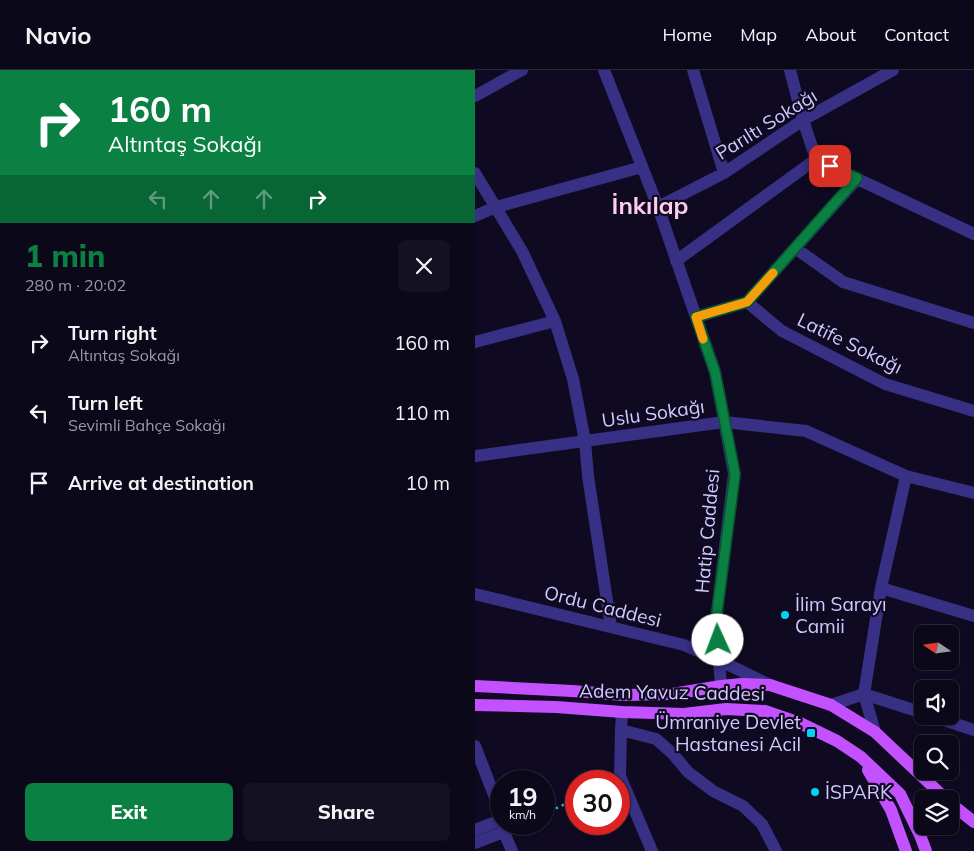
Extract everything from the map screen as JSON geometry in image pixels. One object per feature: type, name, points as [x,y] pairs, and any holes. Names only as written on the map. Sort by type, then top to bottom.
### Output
[{"type":"main road","name":"Adem Yavuz Caddesi","points":[[475,686],[624,695],[672,694],[741,684],[770,686],[831,705],[875,732],[935,790]]},
{"type":"main road","points":[[721,686],[726,709]]},
{"type":"main road","points":[[622,712],[624,695]]},
{"type":"main road","name":"Adem Yavuz Caddesi","points":[[475,705],[685,714],[726,709],[765,711],[800,723],[837,741],[861,757],[900,794],[914,819]]},
{"type":"main road","points":[[861,757],[891,810],[906,851]]},
{"type":"main road","name":"Adem Yavuz Caddesi","points":[[959,811],[974,822]]},
{"type":"main road","name":"Adem Yavuz Caddesi","points":[[922,835],[926,851]]},
{"type":"street","points":[[475,96],[522,70]]},
{"type":"street","name":"Hatip Caddesi","points":[[604,70],[658,207],[715,372],[735,474],[716,620],[721,686]]},
{"type":"street","points":[[693,70],[724,173]]},
{"type":"street","points":[[790,70],[814,153],[830,166],[974,234]]},
{"type":"street","name":"Parıltı Sokağı","points":[[658,207],[724,173],[803,120],[893,70]]},
{"type":"street","points":[[676,261],[819,157]]},
{"type":"street","points":[[475,216],[496,207],[642,167]]},
{"type":"street","points":[[475,173],[522,251],[555,321],[573,379],[585,441],[588,476],[611,627]]},
{"type":"street","points":[[696,317],[747,302],[857,178]]},
{"type":"street","points":[[795,248],[843,282],[974,323]]},
{"type":"street","name":"Latife Sokağı","points":[[747,302],[782,331],[885,384],[974,411]]},
{"type":"street","points":[[475,342],[555,321]]},
{"type":"street","name":"Uslu Sokağı","points":[[475,456],[724,422],[806,431],[906,476],[974,493]]},
{"type":"street","points":[[875,732],[864,694],[881,588],[906,476]]},
{"type":"street","points":[[881,588],[974,616]]},
{"type":"street","name":"Ordu Caddesi","points":[[475,594],[684,645],[719,660],[770,686]]},
{"type":"street","points":[[831,705],[864,694],[914,710]]},
{"type":"street","points":[[622,712],[621,776],[652,851]]},
{"type":"street","points":[[959,725],[974,730]]},
{"type":"street","points":[[621,730],[656,739],[672,753],[687,772],[713,791],[743,806],[762,824],[776,851]]},
{"type":"street","points":[[475,746],[490,784]]},
{"type":"street","points":[[475,830],[490,827]]},
{"type":"street","points":[[475,843],[490,833]]},
{"type":"street","points":[[506,835],[512,851]]},
{"type":"slow traffic","points":[[703,339],[696,317],[747,302],[773,273]]},
{"type":"place","name":"İlim Sarayı Camii","points":[[785,615]]},
{"type":"place","name":"Ümraniye Devlet Hastanesi Acil","points":[[811,733]]},
{"type":"place","name":"İSPARK","points":[[815,792]]},
{"type":"district","name":"İnkılap","points":[[650,205]]},
{"type":"route","points":[[718,640],[716,620],[735,474],[715,372],[696,317],[747,302],[857,178],[830,166]]}]
